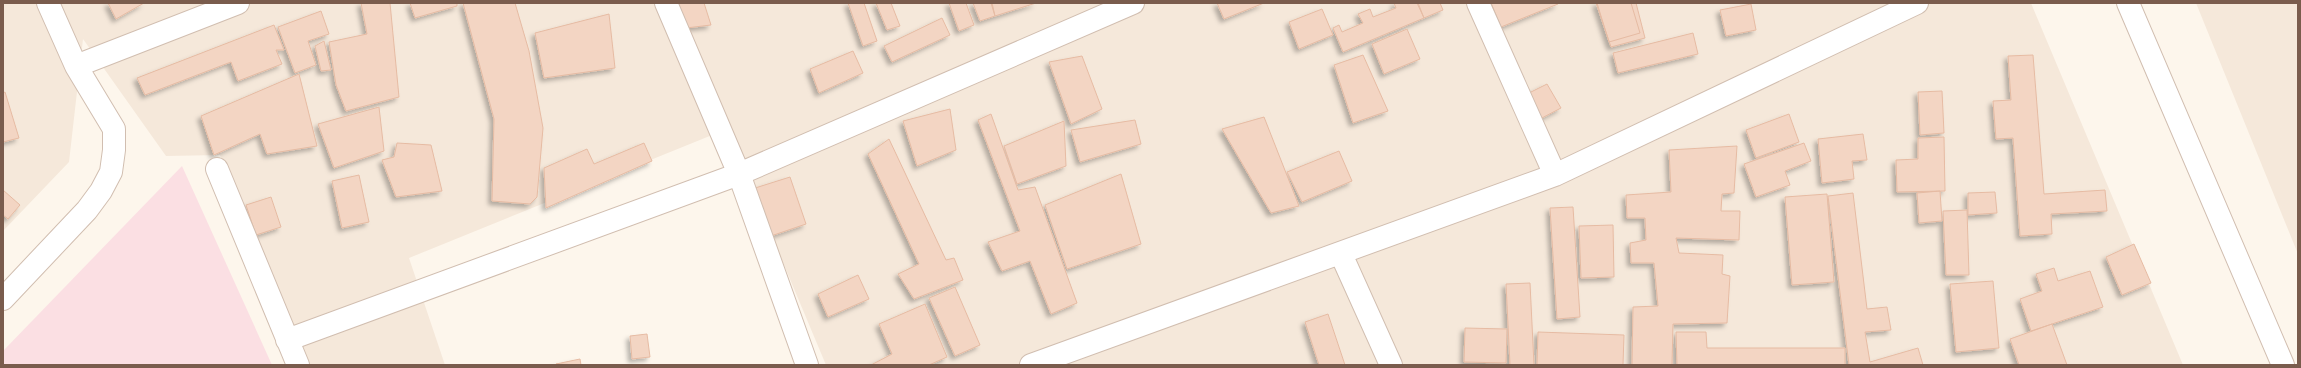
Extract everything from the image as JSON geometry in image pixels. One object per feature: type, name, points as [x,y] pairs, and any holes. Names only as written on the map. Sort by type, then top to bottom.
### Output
[{"type":"street","points":[[3,299],[87,210],[101,191],[111,172],[114,150],[114,129],[76,66],[48,3]]},
{"type":"street","points":[[76,66],[238,3]]},
{"type":"street","points":[[666,3],[739,174],[807,365]]},
{"type":"street","points":[[1478,3],[1555,175]]},
{"type":"street","points":[[1031,365],[1341,254],[1555,175],[1917,3]]},
{"type":"street","points":[[2128,3],[2283,365]]},
{"type":"street","points":[[287,340],[739,174],[1129,4]]},
{"type":"street","points":[[217,170],[298,365]]},
{"type":"street","points":[[1341,254],[1391,365]]},
{"type":"shaded area","points":[[3,3],[2031,3],[2183,365],[826,365],[727,129],[409,258],[445,365],[307,365],[220,155],[166,156],[83,39],[69,162],[3,231]]},
{"type":"shaded area","points":[[2196,3],[2298,3],[2298,254]]},
{"type":"shaded area","points":[[182,166],[272,365],[3,365],[3,351]]},
{"type":"building","points":[[108,3],[144,3],[116,19]]},
{"type":"building","points":[[361,3],[390,3],[399,97],[346,111],[336,85],[329,42],[367,34]]},
{"type":"building","points":[[410,3],[457,3],[457,6],[415,18]]},
{"type":"building","points":[[463,3],[515,3],[529,51],[543,128],[537,197],[530,204],[492,201],[494,119]]},
{"type":"building","points":[[674,3],[704,3],[711,25],[686,28]]},
{"type":"building","points":[[848,3],[864,3],[877,41],[863,46]]},
{"type":"building","points":[[876,3],[891,3],[900,26],[887,30]]},
{"type":"building","points":[[949,3],[966,3],[974,25],[959,31]]},
{"type":"building","points":[[973,3],[991,3],[995,16],[980,21]]},
{"type":"building","points":[[992,3],[1036,3],[995,16]]},
{"type":"building","points":[[1217,3],[1264,3],[1224,19]]},
{"type":"building","points":[[1394,3],[1417,3],[1424,18],[1343,52],[1333,28],[1339,25],[1342,32],[1363,23],[1358,14],[1370,9],[1373,17],[1396,8]]},
{"type":"building","points":[[1418,3],[1440,3],[1443,10],[1424,18]]},
{"type":"building","points":[[1491,3],[1558,3],[1558,4],[1501,27]]},
{"type":"building","points":[[1596,3],[1636,3],[1645,38],[1611,47]]},
{"type":"building","points":[[1597,3],[1631,3],[1640,33],[1609,42]]},
{"type":"building","points":[[1751,4],[1756,30],[1726,36],[1720,10]]},
{"type":"building","points":[[1322,9],[1333,35],[1299,49],[1289,22]]},
{"type":"building","points":[[321,11],[329,34],[308,41],[316,65],[295,73],[278,27]]},
{"type":"building","points":[[609,14],[615,68],[544,78],[535,33]]},
{"type":"building","points":[[942,18],[950,35],[892,62],[884,46]]},
{"type":"building","points":[[274,25],[284,50],[276,50],[282,64],[238,81],[231,62],[145,95],[137,78]]},
{"type":"building","points":[[1407,29],[1420,59],[1384,74],[1372,44]]},
{"type":"building","points":[[1693,33],[1698,54],[1618,73],[1613,53]]},
{"type":"building","points":[[324,41],[331,70],[321,71],[315,46]]},
{"type":"building","points":[[853,51],[863,73],[819,93],[810,69]]},
{"type":"building","points":[[1363,55],[1388,111],[1353,123],[1334,65]]},
{"type":"building","points":[[2033,55],[2044,194],[2105,190],[2107,211],[2051,214],[2052,234],[2020,236],[2013,138],[1996,139],[1993,101],[2011,100],[2008,56]]},
{"type":"building","points":[[1082,56],[1102,109],[1071,124],[1049,62]]},
{"type":"building","points":[[299,74],[317,146],[267,154],[260,134],[214,155],[201,116]]},
{"type":"building","points":[[1547,84],[1561,108],[1540,119],[1527,94]]},
{"type":"building","points":[[1942,91],[1944,133],[1920,135],[1918,92]]},
{"type":"building","points":[[5,92],[19,138],[3,142],[3,93]]},
{"type":"building","points":[[379,107],[384,151],[334,168],[318,124]]},
{"type":"building","points":[[950,109],[956,150],[917,166],[903,121]]},
{"type":"building","points":[[991,114],[1018,190],[1035,187],[1077,303],[1051,314],[1030,261],[1002,271],[988,242],[1020,231],[978,120]]},
{"type":"building","points":[[1789,114],[1799,142],[1756,158],[1746,130]]},
{"type":"building","points":[[1264,117],[1299,206],[1271,213],[1222,129]]},
{"type":"building","points":[[1135,120],[1141,144],[1080,162],[1071,130]]},
{"type":"building","points":[[1064,121],[1066,166],[1017,184],[1004,146]]},
{"type":"building","points":[[1863,134],[1867,160],[1852,161],[1854,179],[1822,183],[1818,139]]},
{"type":"building","points":[[1944,137],[1945,191],[1897,192],[1896,160],[1918,159],[1918,138]]},
{"type":"building","points":[[889,139],[946,260],[954,258],[963,280],[914,299],[898,274],[919,264],[868,154]]},
{"type":"building","points":[[397,143],[431,145],[442,191],[396,197],[382,160],[394,157]]},
{"type":"building","points":[[644,143],[652,161],[546,208],[544,168],[587,149],[594,164]]},
{"type":"building","points":[[1804,143],[1811,161],[1785,171],[1790,185],[1756,197],[1744,164]]},
{"type":"building","points":[[1737,146],[1734,193],[1722,194],[1721,211],[1740,211],[1739,240],[1676,238],[1679,253],[1723,255],[1722,274],[1730,276],[1727,323],[1673,324],[1672,365],[1632,365],[1633,307],[1658,306],[1654,263],[1631,263],[1630,243],[1646,240],[1645,218],[1627,218],[1626,195],[1671,192],[1669,150]]},
{"type":"building","points":[[1339,151],[1352,181],[1302,202],[1287,172]]},
{"type":"building","points":[[1121,174],[1141,244],[1067,269],[1045,205]]},
{"type":"building","points":[[359,175],[369,222],[342,228],[332,181]]},
{"type":"building","points":[[790,177],[806,224],[768,237],[752,189]]},
{"type":"building","points":[[3,190],[20,205],[8,219],[3,215]]},
{"type":"building","points":[[1940,191],[1942,221],[1919,223],[1917,193]]},
{"type":"building","points":[[1995,192],[1997,213],[1968,215],[1968,193]]},
{"type":"building","points":[[1853,193],[1867,309],[1887,307],[1891,330],[1865,332],[1870,362],[1918,348],[1923,365],[1849,365],[1828,196]]},
{"type":"building","points":[[1827,194],[1834,282],[1792,285],[1785,197]]},
{"type":"building","points":[[271,197],[281,227],[256,235],[246,205]]},
{"type":"building","points":[[1573,207],[1580,317],[1557,319],[1550,208]]},
{"type":"building","points":[[1967,210],[1969,275],[1946,275],[1943,211]]},
{"type":"building","points":[[1613,225],[1614,277],[1581,278],[1579,226]]},
{"type":"building","points":[[2134,244],[2151,283],[2122,295],[2106,257]]},
{"type":"building","points":[[2054,268],[2058,281],[2090,271],[2103,307],[2031,331],[2020,299],[2042,291],[2036,274]]},
{"type":"building","points":[[858,275],[869,299],[828,317],[818,294]]},
{"type":"building","points":[[1993,281],[1999,348],[1956,352],[1950,284]]},
{"type":"building","points":[[1530,283],[1534,365],[1510,365],[1506,284]]},
{"type":"building","points":[[955,287],[980,345],[955,356],[929,298]]},
{"type":"building","points":[[925,304],[947,357],[929,365],[871,365],[892,354],[879,324]]},
{"type":"building","points":[[1328,314],[1345,365],[1319,365],[1305,322]]},
{"type":"building","points":[[2052,324],[2067,365],[2019,365],[2010,339]]},
{"type":"building","points":[[1465,328],[1507,329],[1506,363],[1464,362]]},
{"type":"building","points":[[1538,332],[1624,335],[1623,365],[1537,365]]},
{"type":"building","points":[[1676,332],[1706,332],[1707,348],[1845,348],[1845,365],[1677,365]]},
{"type":"building","points":[[647,334],[650,357],[632,359],[630,336]]},
{"type":"building","points":[[580,359],[581,365],[556,364]]}]
